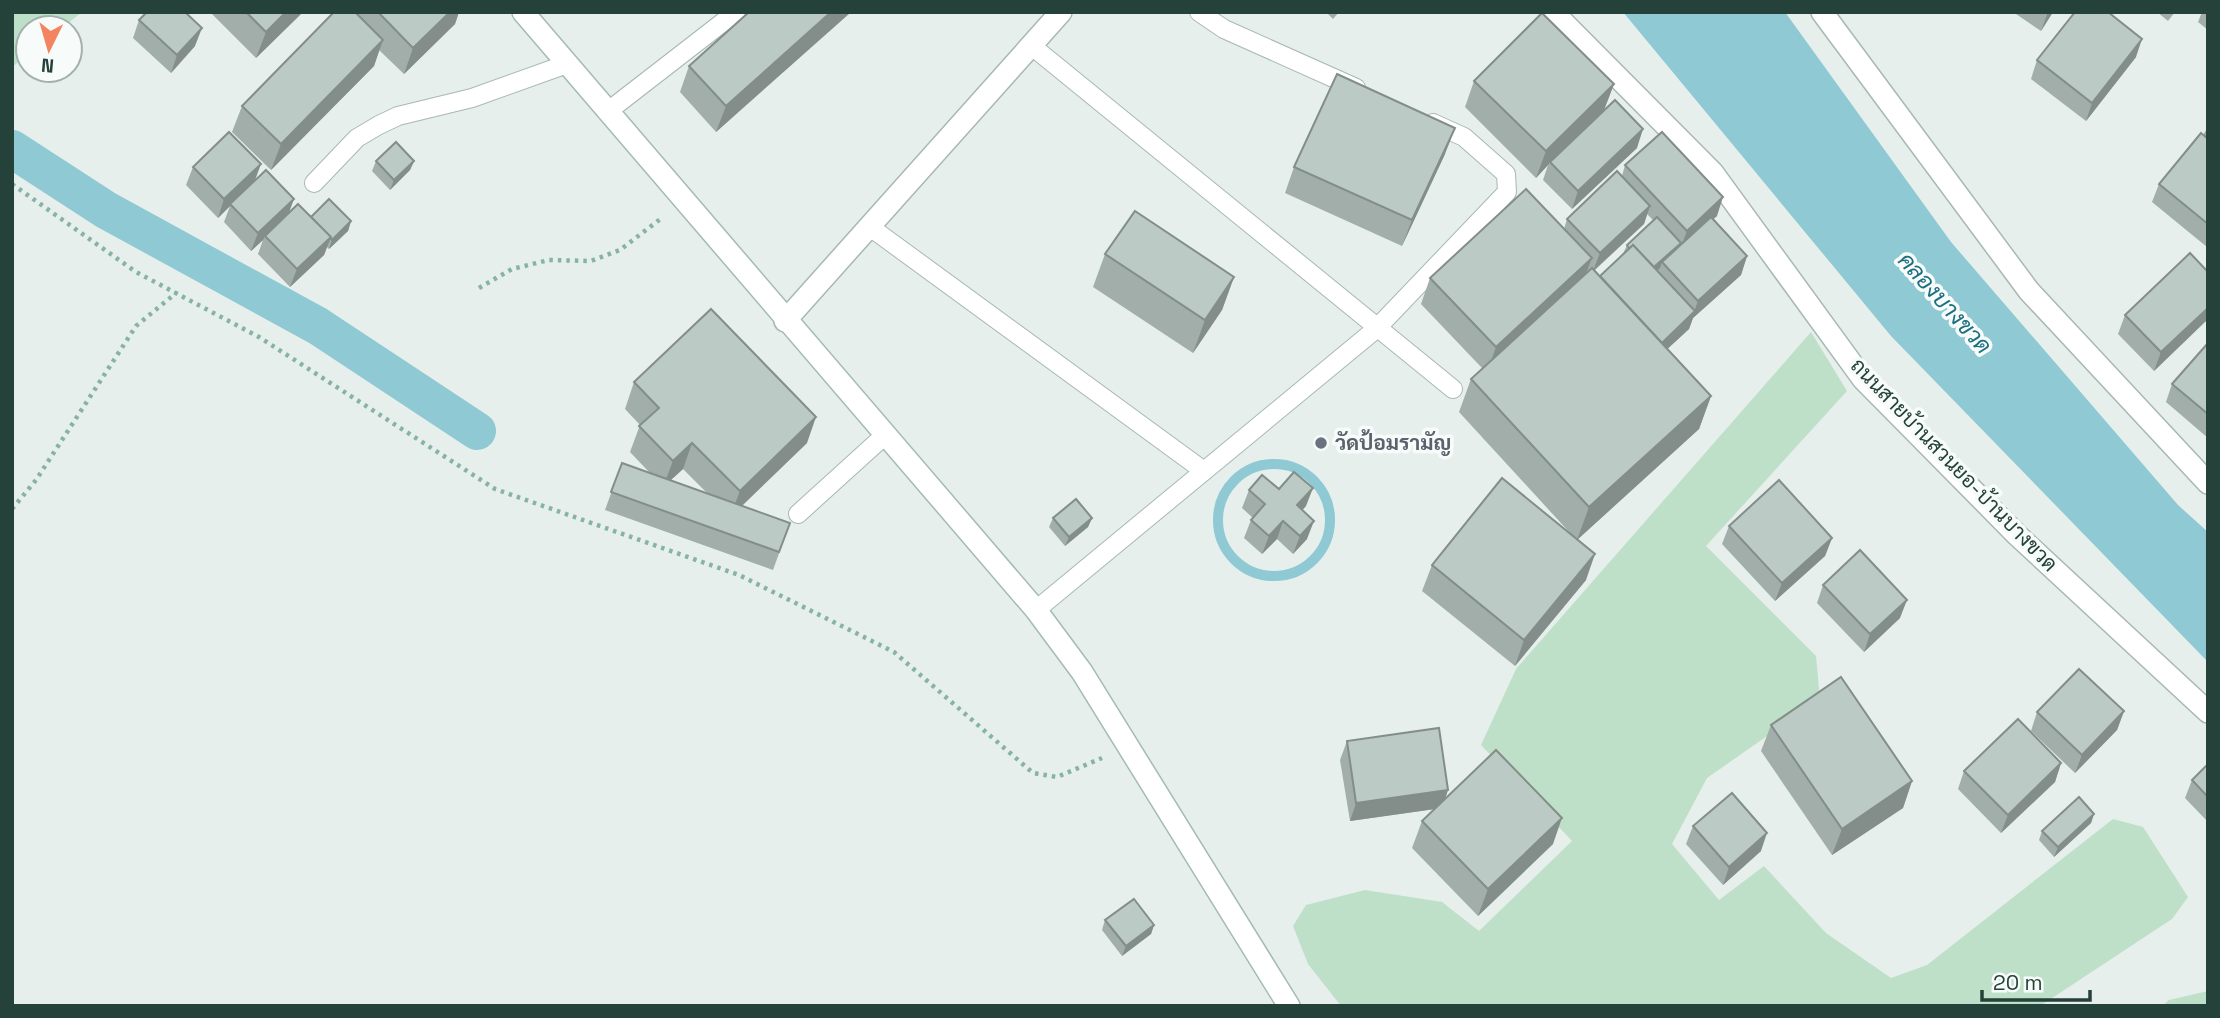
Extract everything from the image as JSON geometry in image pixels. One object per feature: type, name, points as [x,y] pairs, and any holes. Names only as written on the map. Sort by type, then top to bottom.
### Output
[{"type":"street","points":[[523,12],[785,321],[1036,610],[1082,672],[1289,1006]]},
{"type":"street","points":[[785,321],[1033,47],[1061,12]]},
{"type":"street","name":"ถนนสายบ้านสวนยอ-บ้านบางขวด","points":[[1553,12],[1713,173],[1863,379],[2017,535],[2208,712]]},
{"type":"street","points":[[1822,12],[2029,291],[2208,483]]},
{"type":"lane","points":[[607,112],[736,12]]},
{"type":"lane","points":[[1199,12],[1224,29],[1376,97]]},
{"type":"lane","points":[[1033,47],[1453,389]]},
{"type":"lane","points":[[314,183],[357,138],[398,116],[472,98],[567,64]]},
{"type":"lane","points":[[1036,610],[1376,329],[1507,192],[1506,174],[1464,137],[1414,114]]},
{"type":"lane","points":[[870,228],[1204,471]]},
{"type":"lane","points":[[798,514],[884,436]]},
{"type":"path","points":[[12,184],[136,272],[259,337],[495,488],[739,575],[894,652],[1033,773],[1056,776],[1129,748]]},
{"type":"path","points":[[479,288],[512,269],[549,260],[591,261],[620,250],[683,201]]},
{"type":"path","points":[[12,509],[36,480],[136,326],[176,293]]},
{"type":"green space","points":[[12,12],[82,12],[14,14],[12,67]]},
{"type":"green space","points":[[1811,332],[1847,391],[1706,546],[1816,656],[1820,699],[1707,778],[1672,844],[1719,900],[1764,866],[1826,933],[1891,978],[1927,965],[2113,819],[2143,827],[2188,897],[2172,919],[2040,1006],[1341,1006],[1308,964],[1293,926],[1306,905],[1365,890],[1442,902],[1479,931],[1572,841],[1481,745],[1516,669]]},
{"type":"green space","points":[[2208,991],[2208,1006],[2162,1006],[2169,1000]]},
{"type":"water","name":"คลองบางขวด","points":[[1623,12],[1785,12],[1951,242],[2178,505],[2208,532],[2208,662],[1891,336]]},
{"type":"building","points":[[147,12],[185,12],[202,28],[177,55],[139,20]]},
{"type":"building","points":[[246,12],[286,12],[266,32]]},
{"type":"building","points":[[334,12],[355,12],[383,40],[281,144],[242,106]]},
{"type":"building","points":[[378,12],[450,12],[413,48]]},
{"type":"building","points":[[749,12],[831,12],[726,106],[689,66]]},
{"type":"building","points":[[2075,12],[2108,12],[2142,39],[2092,103],[2037,60]]},
{"type":"building","points":[[1542,13],[1614,84],[1546,151],[1474,81]]},
{"type":"building","points":[[1337,74],[1455,128],[1412,220],[1294,167]]},
{"type":"building","points":[[1615,100],[1643,129],[1578,191],[1550,162]]},
{"type":"building","points":[[229,132],[261,164],[224,199],[193,167]]},
{"type":"building","points":[[1662,132],[1723,197],[1687,231],[1625,165]]},
{"type":"building","points":[[2201,133],[2208,139],[2208,224],[2159,184]]},
{"type":"building","points":[[396,142],[414,161],[394,180],[376,161]]},
{"type":"building","points":[[266,170],[294,199],[258,233],[230,204]]},
{"type":"building","points":[[1617,171],[1650,206],[1600,253],[1567,219]]},
{"type":"building","points":[[1526,189],[1592,258],[1496,347],[1430,278]]},
{"type":"building","points":[[329,199],[351,221],[332,240],[311,217]]},
{"type":"building","points":[[298,204],[331,237],[297,269],[265,236]]},
{"type":"building","points":[[1135,211],[1234,277],[1205,320],[1105,254]]},
{"type":"building","points":[[1657,217],[1681,243],[1654,267],[1633,245],[1630,249],[1627,245]]},
{"type":"building","points":[[1711,217],[1747,256],[1698,301],[1662,262]]},
{"type":"building","points":[[1633,245],[1695,311],[1662,343],[1600,276]]},
{"type":"building","points":[[2190,253],[2208,272],[2208,308],[2161,352],[2125,315]]},
{"type":"building","points":[[1592,268],[1711,396],[1589,507],[1471,379]]},
{"type":"building","points":[[711,309],[816,417],[740,491],[692,443],[673,461],[639,426],[659,408],[634,382]]},
{"type":"building","points":[[2208,343],[2208,414],[2172,384]]},
{"type":"building","points":[[622,463],[790,523],[779,552],[611,492]]},
{"type":"building","points":[[1294,472],[1313,488],[1297,505],[1314,521],[1300,536],[1283,521],[1269,536],[1251,520],[1265,504],[1249,490],[1262,475],[1279,489]]},
{"type":"building","points":[[1502,478],[1595,554],[1524,640],[1432,565]]},
{"type":"building","points":[[1779,480],[1832,538],[1782,583],[1729,526]]},
{"type":"building","points":[[1076,499],[1092,518],[1069,537],[1053,518]]},
{"type":"building","points":[[1860,550],[1907,600],[1870,634],[1823,585]]},
{"type":"building","points":[[2079,669],[2124,711],[2082,755],[2037,712]]},
{"type":"building","points":[[1841,677],[1912,781],[1842,829],[1771,725]]},
{"type":"building","points":[[2018,719],[2061,763],[2008,815],[1964,771]]},
{"type":"building","points":[[1439,728],[1448,790],[1356,803],[1347,741]]},
{"type":"building","points":[[1496,750],[1562,818],[1488,889],[1422,821]]},
{"type":"building","points":[[2208,764],[2208,797],[2192,780]]},
{"type":"building","points":[[1732,793],[1767,833],[1729,867],[1693,826]]},
{"type":"building","points":[[2079,797],[2094,814],[2058,847],[2042,831]]},
{"type":"building","points":[[1134,899],[1154,925],[1126,946],[1105,920]]},
{"type":"waterway","points":[[12,149],[106,210],[318,326],[477,431]]},
{"type":"waterway","points":[[1274,464],[1296,468],[1314,480],[1326,498],[1330,520],[1326,542],[1314,560],[1296,572],[1274,576],[1252,572],[1234,560],[1222,542],[1218,520],[1222,498],[1234,480],[1252,468],[1274,464]]},
{"type":"place","name":"วัดป้อมรามัญ","points":[[1321,443]]}]
